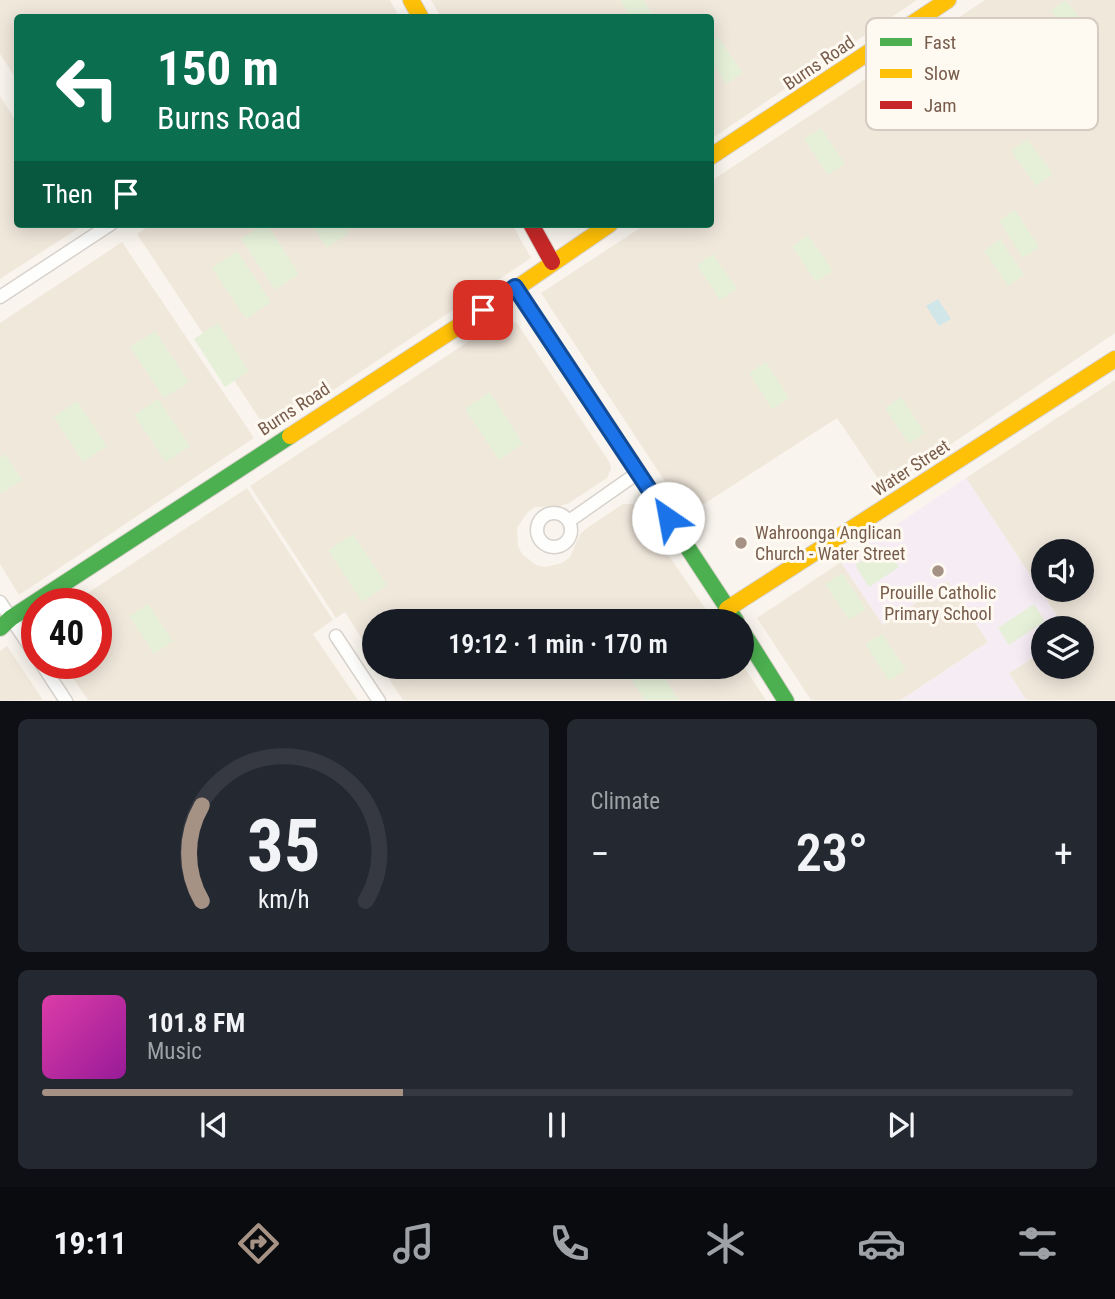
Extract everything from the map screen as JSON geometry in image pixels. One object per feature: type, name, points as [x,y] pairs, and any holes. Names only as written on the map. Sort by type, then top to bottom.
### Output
[{"type":"street","name":"Burns Road","points":[[921,18],[948,0]]},
{"type":"street","name":"Burns Road","points":[[714,154],[866,54]]},
{"type":"street","points":[[0,297],[105,228]]},
{"type":"street","points":[[533,228],[552,262]]},
{"type":"street","name":"Burns Road","points":[[6,623],[505,296],[604,228]]},
{"type":"street","points":[[515,287],[727,609]]},
{"type":"street","name":"Water Street","points":[[740,609],[1115,359]]},
{"type":"street","points":[[569,521],[639,472]]},
{"type":"street","points":[[0,602],[6,623],[21,639]]},
{"type":"street","points":[[336,635],[379,701]]},
{"type":"street","points":[[754,650],[786,701]]},
{"type":"street","points":[[51,679],[65,701]]},
{"type":"shaded area","points":[[0,0],[390,0],[397,14],[14,14],[14,75],[0,54]]},
{"type":"shaded area","points":[[431,0],[917,0],[890,18],[866,18],[866,34],[714,137],[714,14],[439,14]]},
{"type":"shaded area","points":[[985,0],[1115,0],[1115,333],[885,489],[837,418],[687,515],[541,293],[640,228],[714,228],[714,179],[866,79],[866,130],[1098,130],[1098,18],[958,18]]},
{"type":"shaded area","points":[[0,96],[14,118],[14,228],[79,228],[0,279]]},
{"type":"shaded area","points":[[146,228],[514,228],[531,258],[269,433],[137,234]]},
{"type":"shaded area","points":[[122,242],[254,438],[29,588],[21,588],[19,595],[0,564],[0,323]]},
{"type":"shaded area","points":[[938,299],[951,319],[939,326],[926,306]]},
{"type":"shaded area","points":[[501,320],[517,323],[610,463],[611,469],[607,478],[569,503],[558,507],[535,507],[527,513],[517,528],[518,546],[522,554],[536,565],[545,567],[562,563],[570,557],[580,534],[587,528],[623,504],[633,504],[706,609],[362,609],[362,639],[345,612],[336,618],[250,486]]},
{"type":"shaded area","points":[[1115,380],[1115,700],[1026,700],[1009,673],[1031,659],[1031,679],[1094,679],[1094,616],[1057,616],[1048,602],[1094,602],[1094,539],[1031,539],[1031,576],[966,478]]},
{"type":"shaded area","name":"Prouille Catholic Primary School","points":[[966,478],[1031,576],[1031,602],[1048,602],[1057,616],[1031,616],[1031,659],[1009,673],[1026,700],[901,700],[988,642],[948,581],[883,625],[841,562]]},
{"type":"shaded area","points":[[247,488],[333,620],[313,634],[358,700],[88,700],[74,679],[112,679],[112,588],[95,588]]},
{"type":"shaded area","points":[[841,562],[883,625],[948,581],[988,642],[901,700],[811,700],[757,618]]},
{"type":"shaded area","points":[[7,646],[21,667],[21,679],[29,679],[43,700],[0,701],[0,651]]},
{"type":"shaded area","points":[[389,679],[752,679],[766,700],[403,700]]},
{"type":"green space","points":[[620,0],[643,0],[652,13],[650,14],[629,14]]},
{"type":"green space","points":[[1066,0],[1079,18],[1056,18],[1051,10]]},
{"type":"green space","points":[[718,37],[743,73],[726,84],[714,65],[714,40]]},
{"type":"green space","points":[[821,128],[845,164],[828,175],[804,139]]},
{"type":"green space","points":[[1027,139],[1053,174],[1036,186],[1011,151]]},
{"type":"green space","points":[[1015,210],[1039,247],[1023,258],[999,221]]},
{"type":"green space","points":[[257,228],[270,228],[299,274],[275,290],[241,239]]},
{"type":"green space","points":[[314,228],[346,228],[349,233],[327,248]]},
{"type":"green space","points":[[808,235],[833,271],[816,282],[792,246]]},
{"type":"green space","points":[[1000,239],[1024,275],[1008,286],[984,251]]},
{"type":"green space","points":[[237,251],[271,302],[246,319],[212,268]]},
{"type":"green space","points":[[713,254],[737,289],[720,300],[697,265]]},
{"type":"green space","points":[[218,323],[249,371],[225,387],[194,339]]},
{"type":"green space","points":[[155,331],[189,382],[164,398],[130,347]]},
{"type":"green space","points":[[766,362],[789,398],[772,409],[749,373]]},
{"type":"green space","points":[[490,392],[523,444],[499,460],[465,409]]},
{"type":"green space","points":[[901,397],[925,433],[909,444],[885,408]]},
{"type":"green space","points":[[158,399],[190,446],[166,462],[134,415]]},
{"type":"green space","points":[[77,401],[107,446],[83,462],[54,417]]},
{"type":"green space","points":[[5,454],[22,480],[0,494],[0,457]]},
{"type":"green space","points":[[353,534],[387,585],[362,602],[328,550]]},
{"type":"green space","points":[[885,546],[899,567],[869,587],[855,565]]},
{"type":"green space","points":[[842,573],[866,609],[849,620],[825,584]]},
{"type":"green space","points":[[148,604],[173,641],[154,654],[129,616]]},
{"type":"green space","points":[[1034,604],[1042,616],[1031,616],[1031,630],[1009,645],[998,628]]},
{"type":"green space","points":[[882,634],[906,670],[889,681],[865,644]]},
{"type":"green space","points":[[631,679],[666,679],[679,700],[645,700]]},
{"type":"traffic: fast","points":[[0,628],[11,618],[290,436]]},
{"type":"traffic: fast","points":[[632,463],[728,609]]},
{"type":"traffic: fast","points":[[754,650],[786,701]]},
{"type":"traffic: slow","points":[[411,0],[419,14]]},
{"type":"traffic: slow","points":[[921,18],[948,0]]},
{"type":"traffic: slow","points":[[714,154],[866,54]]},
{"type":"traffic: slow","points":[[290,436],[604,228]]},
{"type":"traffic: slow","points":[[727,609],[1115,359]]},
{"type":"traffic: jam","points":[[533,228],[552,262]]},
{"type":"traffic: jam","points":[[515,287],[632,463]]},
{"type":"place","name":"Wahroonga Anglican Church - Water Street","points":[[741,543]]},
{"type":"place","name":"Prouille Catholic Primary School","points":[[938,571]]},
{"type":"route","points":[[483,310],[515,287],[668,518]]}]
